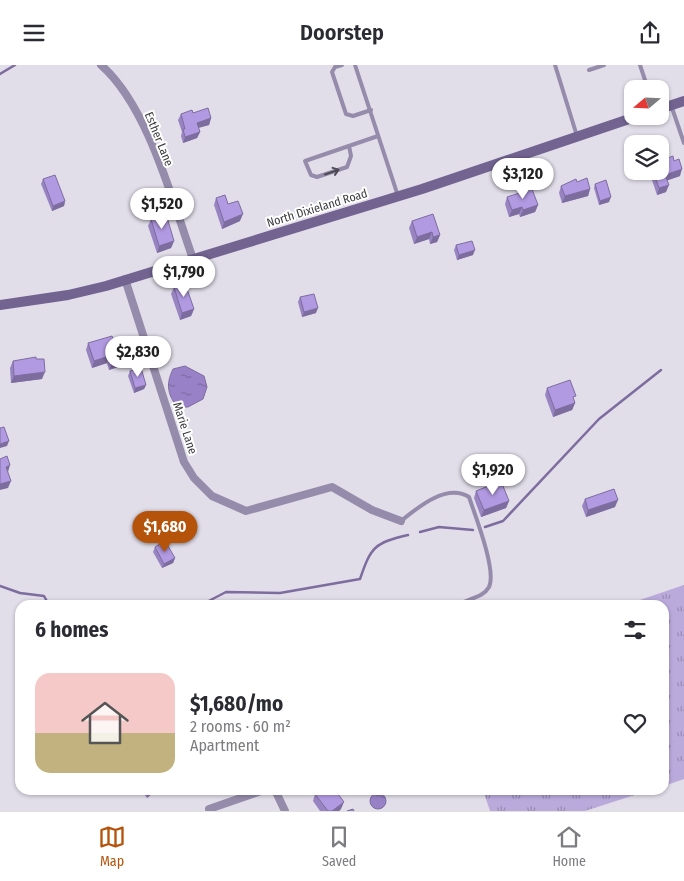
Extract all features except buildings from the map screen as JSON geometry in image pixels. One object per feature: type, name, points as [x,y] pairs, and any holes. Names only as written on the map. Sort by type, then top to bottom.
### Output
[{"type":"street","name":"Esther Lane","points":[[100,65],[115,77],[135,109],[150,142],[193,259]]},
{"type":"street","points":[[671,105],[684,101]]},
{"type":"street","name":"North Dixieland Road","points":[[0,305],[68,295],[193,259],[398,196],[624,121]]},
{"type":"street","name":"Marie Lane","points":[[125,279],[184,462],[194,477],[212,496],[246,511],[332,487],[372,510],[401,521]]},
{"type":"street","points":[[209,809],[250,795]]},
{"type":"street","points":[[277,795],[285,811]]},
{"type":"lane","points":[[342,65],[335,67],[332,72],[346,114],[352,117],[371,111]]},
{"type":"lane","points":[[355,65],[398,196]]},
{"type":"lane","points":[[555,65],[577,136]]},
{"type":"lane","points":[[589,70],[604,65]]},
{"type":"lane","points":[[640,65],[645,80]]},
{"type":"lane","points":[[671,105],[684,143]]},
{"type":"lane","points":[[349,146],[351,156],[347,167],[317,177],[311,175],[306,161],[349,146],[378,136]]},
{"type":"lane","points":[[401,521],[412,512],[450,493],[460,492],[468,497],[491,565],[491,578],[488,589],[470,600]]},
{"type":"green space","points":[[684,585],[684,779],[669,784],[669,600],[640,600]]},
{"type":"green space","points":[[485,795],[635,795],[585,811],[490,811]]},
{"type":"water","points":[[185,366],[204,376],[207,387],[203,399],[188,407],[177,407],[169,393],[169,379],[173,369]]},
{"type":"water","points":[[374,795],[382,795],[385,798],[385,804],[378,809],[370,801]]},
{"type":"waterway","points":[[0,74],[15,65]]},
{"type":"waterway","points":[[485,527],[503,521],[599,419],[661,370]]},
{"type":"waterway","points":[[420,532],[439,527],[473,530]]},
{"type":"waterway","points":[[211,600],[226,592],[280,593],[360,579],[367,560],[375,548],[388,541],[408,535]]},
{"type":"waterway","points":[[0,586],[20,593],[44,596],[46,600]]}]
